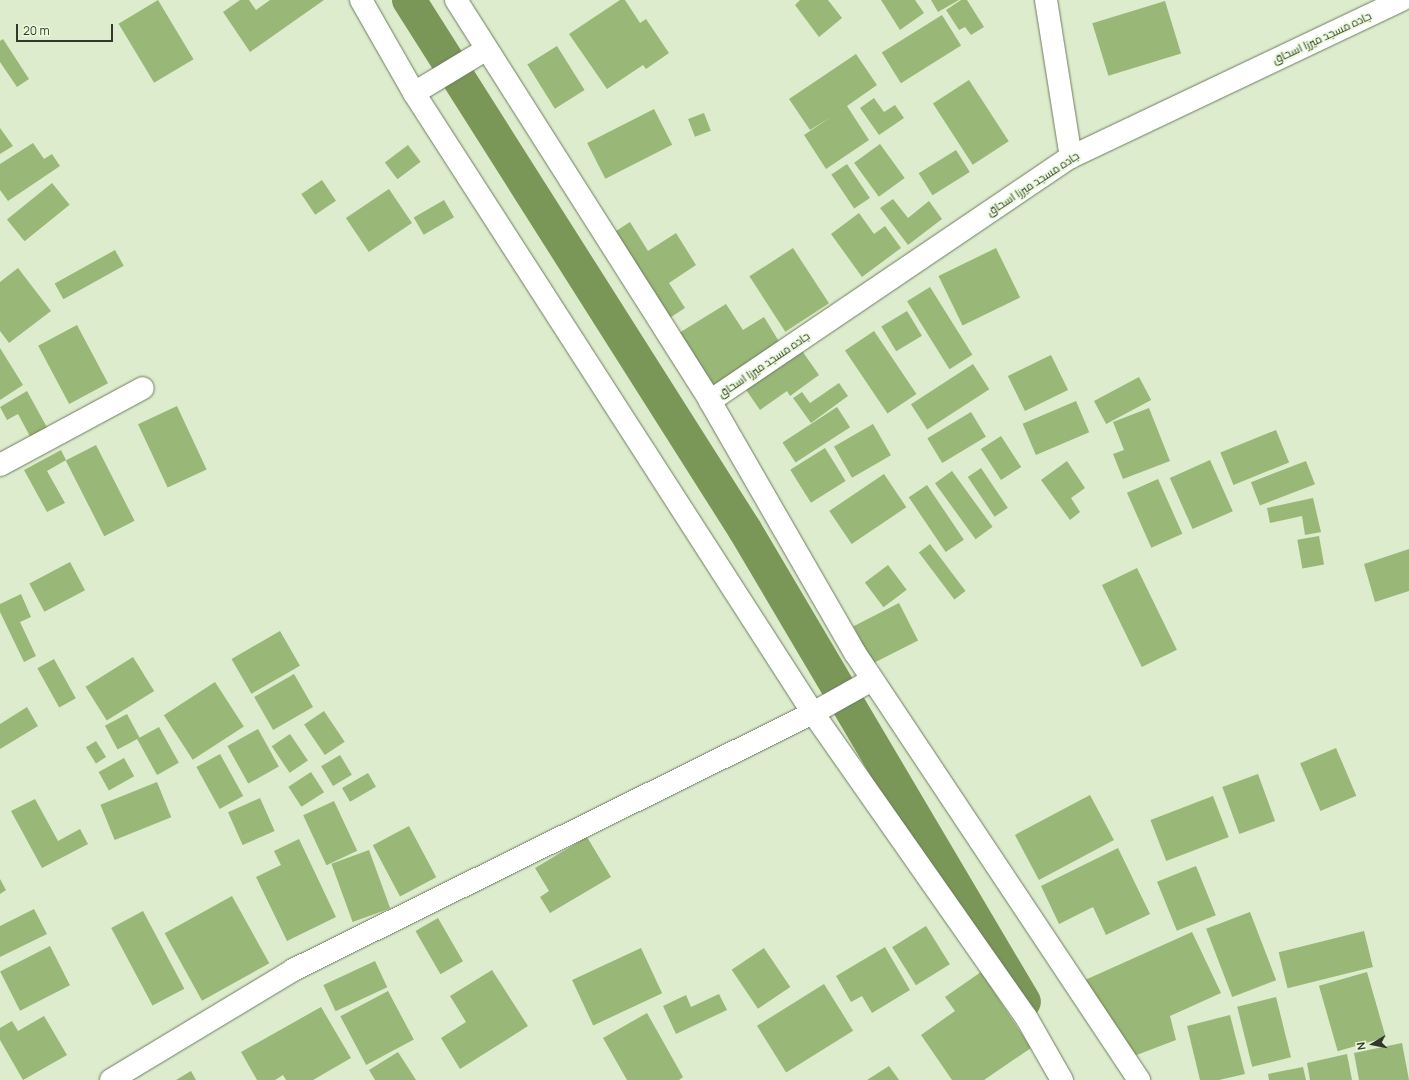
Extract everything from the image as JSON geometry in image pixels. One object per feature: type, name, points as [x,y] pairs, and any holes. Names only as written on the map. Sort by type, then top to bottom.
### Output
[{"type":"street","points":[[361,0],[414,93],[818,710],[1026,1017],[1062,1080]]},
{"type":"street","points":[[456,0],[710,401],[867,682],[1139,1080]]},
{"type":"street","points":[[1046,0],[1071,157]]},
{"type":"street","name":"جاده مسجد ميرزا اسحاق","points":[[710,401],[1071,157],[1402,0]]},
{"type":"street","points":[[414,93],[487,49]]},
{"type":"street","points":[[0,465],[143,388]]},
{"type":"street","points":[[111,1080],[293,970],[818,710],[867,682]]},
{"type":"building","points":[[158,0],[194,59],[154,83],[119,24]]},
{"type":"building","points":[[240,0],[249,0],[256,10],[270,0],[324,0],[250,52],[223,12]]},
{"type":"building","points":[[620,0],[625,0],[640,23],[646,19],[669,53],[646,69],[643,65],[607,89],[569,34]]},
{"type":"building","points":[[800,0],[828,0],[842,18],[819,37],[795,5]]},
{"type":"building","points":[[881,0],[915,0],[924,13],[900,30]]},
{"type":"building","points":[[931,0],[959,0],[938,12]]},
{"type":"building","points":[[961,0],[967,0],[984,27],[971,35],[965,27],[959,30],[946,10]]},
{"type":"building","points":[[1165,1],[1181,54],[1108,76],[1092,23]]},
{"type":"building","points":[[942,15],[961,46],[901,83],[882,53]]},
{"type":"building","points":[[3,39],[29,79],[17,87],[0,62],[0,41]]},
{"type":"building","points":[[557,46],[585,90],[555,109],[527,65]]},
{"type":"building","points":[[856,54],[877,85],[847,106],[869,140],[826,169],[804,135],[831,117],[810,130],[789,99]]},
{"type":"building","points":[[969,80],[1009,141],[973,165],[933,103]]},
{"type":"building","points":[[874,98],[884,112],[895,105],[904,118],[879,135],[860,108]]},
{"type":"building","points":[[654,109],[672,145],[605,179],[587,143]]},
{"type":"building","points":[[704,113],[711,131],[695,137],[688,119]]},
{"type":"building","points":[[0,128],[13,146],[0,154]]},
{"type":"building","points":[[33,143],[44,159],[52,154],[60,166],[8,201],[0,190],[0,164]]},
{"type":"building","points":[[880,144],[905,178],[879,197],[854,163]]},
{"type":"building","points":[[408,145],[421,162],[397,179],[385,162]]},
{"type":"building","points":[[956,150],[970,172],[932,195],[919,173]]},
{"type":"building","points":[[847,164],[870,198],[854,209],[831,175]]},
{"type":"building","points":[[322,180],[336,201],[315,215],[301,194]]},
{"type":"building","points":[[52,183],[70,205],[25,241],[7,220]]},
{"type":"building","points":[[389,189],[412,223],[369,252],[346,218]]},
{"type":"building","points":[[893,199],[908,218],[929,201],[942,219],[908,245],[880,208]]},
{"type":"building","points":[[444,200],[454,217],[424,235],[414,218]]},
{"type":"building","points":[[859,213],[874,234],[885,226],[901,248],[862,277],[831,234]]},
{"type":"building","points":[[630,222],[648,251],[676,233],[696,265],[669,283],[685,308],[665,321],[610,235]]},
{"type":"building","points":[[793,248],[829,303],[785,332],[749,276]]},
{"type":"building","points":[[996,248],[1020,297],[963,325],[938,276]]},
{"type":"building","points":[[115,250],[124,266],[63,299],[55,283]]},
{"type":"building","points":[[18,268],[51,311],[9,343],[0,331],[0,282]]},
{"type":"building","points":[[930,287],[972,355],[949,369],[907,301]]},
{"type":"building","points":[[726,304],[743,330],[764,317],[783,348],[715,391],[679,333]]},
{"type":"building","points":[[907,311],[922,336],[896,351],[881,326]]},
{"type":"building","points":[[77,325],[108,383],[69,404],[38,346]]},
{"type":"building","points":[[874,331],[916,394],[887,414],[845,351]]},
{"type":"building","points":[[798,345],[819,375],[790,396],[787,391],[760,410],[742,384]]},
{"type":"building","points":[[0,348],[23,385],[0,400]]},
{"type":"building","points":[[1051,355],[1068,390],[1025,411],[1008,376]]},
{"type":"building","points":[[973,364],[989,389],[927,429],[911,404]]},
{"type":"building","points":[[1139,377],[1151,400],[1106,424],[1094,401]]},
{"type":"building","points":[[839,383],[848,396],[811,423],[793,398],[802,392],[810,403]]},
{"type":"building","points":[[27,391],[49,431],[32,440],[18,414],[7,420],[0,407]]},
{"type":"building","points":[[1076,401],[1089,432],[1036,455],[1023,424]]},
{"type":"building","points":[[177,406],[207,469],[168,488],[138,424]]},
{"type":"building","points":[[837,407],[850,427],[796,463],[782,442]]},
{"type":"building","points":[[1149,408],[1170,461],[1123,479],[1113,454],[1124,450],[1113,422]]},
{"type":"building","points":[[971,412],[986,437],[942,463],[927,438]]},
{"type":"building","points":[[873,424],[891,455],[852,478],[834,446]]},
{"type":"building","points":[[1276,430],[1289,462],[1233,485],[1220,452]]},
{"type":"building","points":[[1001,436],[1021,467],[1001,480],[981,449]]},
{"type":"building","points":[[96,445],[135,521],[104,536],[66,460]]},
{"type":"building","points":[[825,448],[846,481],[811,503],[790,470]]},
{"type":"building","points":[[61,450],[66,460],[47,471],[65,503],[47,512],[24,470]]},
{"type":"building","points":[[1210,460],[1233,511],[1193,529],[1170,478]]},
{"type":"building","points":[[1067,461],[1085,488],[1071,498],[1080,512],[1070,520],[1041,480]]},
{"type":"building","points":[[1306,461],[1315,484],[1260,505],[1251,482]]},
{"type":"building","points":[[981,468],[1008,508],[995,517],[968,477]]},
{"type":"building","points":[[952,471],[993,527],[976,539],[935,483]]},
{"type":"building","points":[[884,474],[906,507],[852,544],[829,511]]},
{"type":"building","points":[[1158,479],[1182,534],[1151,548],[1127,493]]},
{"type":"building","points":[[927,485],[964,540],[946,552],[909,497]]},
{"type":"building","points":[[1313,498],[1321,532],[1305,535],[1302,516],[1270,523],[1267,508]]},
{"type":"building","points":[[1319,536],[1324,565],[1302,568],[1297,540]]},
{"type":"building","points":[[930,544],[966,591],[954,600],[919,552]]},
{"type":"building","points":[[1409,549],[1409,591],[1375,602],[1364,564]]},
{"type":"building","points":[[70,562],[85,590],[44,612],[29,584]]},
{"type":"building","points":[[888,565],[907,590],[883,607],[865,582]]},
{"type":"building","points":[[1137,568],[1177,650],[1142,667],[1102,585]]},
{"type":"building","points":[[21,594],[31,617],[20,622],[36,656],[24,662],[0,612],[0,604]]},
{"type":"building","points":[[899,603],[918,640],[873,664],[854,626]]},
{"type":"building","points":[[280,631],[300,666],[252,694],[232,659]]},
{"type":"building","points":[[133,657],[154,691],[107,721],[86,687]]},
{"type":"building","points":[[54,659],[76,698],[59,708],[37,668]]},
{"type":"building","points":[[294,674],[313,707],[273,730],[254,697]]},
{"type":"building","points":[[215,682],[244,726],[193,760],[164,715]]},
{"type":"building","points":[[27,707],[38,726],[0,749],[0,724]]},
{"type":"building","points":[[324,711],[345,742],[325,755],[304,724]]},
{"type":"building","points":[[127,714],[140,738],[118,750],[105,726]]},
{"type":"building","points":[[159,727],[179,763],[157,775],[137,739]]},
{"type":"building","points":[[258,729],[279,767],[248,784],[227,746]]},
{"type":"building","points":[[290,734],[308,761],[290,773],[272,746]]},
{"type":"building","points":[[96,741],[106,757],[96,763],[86,747]]},
{"type":"building","points":[[1336,748],[1356,796],[1320,811],[1300,763]]},
{"type":"building","points":[[220,754],[243,796],[220,809],[196,767]]},
{"type":"building","points":[[340,755],[352,775],[333,786],[321,766]]},
{"type":"building","points":[[124,758],[134,776],[109,790],[99,772]]},
{"type":"building","points":[[311,772],[324,792],[301,807],[288,787]]},
{"type":"building","points":[[368,773],[376,787],[350,802],[342,788]]},
{"type":"building","points":[[1258,774],[1275,821],[1239,834],[1222,787]]},
{"type":"building","points":[[157,782],[171,817],[115,840],[100,805]]},
{"type":"building","points":[[1090,795],[1114,840],[1039,880],[1015,835]]},
{"type":"building","points":[[1213,796],[1229,837],[1166,861],[1150,820]]},
{"type":"building","points":[[260,798],[275,831],[243,845],[228,812]]},
{"type":"building","points":[[35,799],[58,841],[80,829],[88,844],[42,868],[11,811]]},
{"type":"building","points":[[334,801],[357,851],[326,865],[303,815]]},
{"type":"building","points":[[409,826],[436,877],[400,896],[373,845]]},
{"type":"building","points":[[587,837],[611,877],[550,913],[540,897],[549,891],[535,868]]},
{"type":"building","points":[[299,839],[336,917],[287,941],[256,877],[281,865],[274,851]]},
{"type":"building","points":[[1118,848],[1150,914],[1106,935],[1093,907],[1059,924],[1041,886]]},
{"type":"building","points":[[369,850],[390,908],[353,922],[331,864]]},
{"type":"building","points":[[1196,866],[1216,915],[1177,931],[1157,882]]},
{"type":"building","points":[[0,879],[6,890],[0,894]]},
{"type":"building","points":[[232,896],[269,963],[202,1001],[165,933]]},
{"type":"building","points":[[34,909],[47,934],[0,957],[0,926]]},
{"type":"building","points":[[143,911],[184,989],[153,1006],[111,928]]},
{"type":"building","points":[[1250,912],[1276,980],[1232,997],[1206,929]]},
{"type":"building","points":[[438,918],[463,961],[440,974],[415,931]]},
{"type":"building","points":[[926,926],[950,964],[916,985],[892,947]]},
{"type":"building","points":[[1364,931],[1373,967],[1288,988],[1279,952]]},
{"type":"building","points":[[1192,932],[1221,993],[1170,1016],[1176,1040],[1134,1056],[1085,980]]},
{"type":"building","points":[[50,946],[70,985],[20,1011],[0,971]]},
{"type":"building","points":[[885,947],[910,990],[872,1013],[862,996],[851,1002],[836,976]]},
{"type":"building","points":[[641,948],[662,993],[593,1025],[572,980]]},
{"type":"building","points":[[764,948],[790,987],[758,1009],[732,970]]},
{"type":"building","points":[[375,961],[387,987],[336,1011],[323,985]]},
{"type":"building","points":[[492,970],[528,1026],[460,1069],[441,1038],[466,1022],[450,996]]},
{"type":"building","points":[[981,972],[1031,1048],[984,1080],[952,1080],[921,1035],[955,1011],[945,997]]},
{"type":"building","points":[[1367,972],[1386,1037],[1338,1051],[1319,986]]},
{"type":"building","points":[[824,984],[853,1031],[786,1073],[757,1026]]},
{"type":"building","points":[[388,991],[414,1040],[366,1065],[340,1016]]},
{"type":"building","points":[[719,994],[727,1010],[676,1034],[663,1006],[686,995],[691,1007]]},
{"type":"building","points":[[1276,997],[1291,1057],[1252,1067],[1237,1007]]},
{"type":"building","points":[[321,1007],[351,1058],[313,1080],[286,1080],[283,1075],[275,1080],[257,1080],[241,1052]]},
{"type":"building","points":[[647,1013],[683,1077],[679,1080],[627,1080],[603,1038]]},
{"type":"building","points":[[1230,1015],[1245,1074],[1219,1080],[1200,1080],[1187,1026]]},
{"type":"building","points":[[44,1016],[67,1055],[23,1080],[0,1040],[0,1028],[12,1021],[18,1031]]},
{"type":"building","points":[[1402,1043],[1409,1080],[1359,1080],[1354,1053]]},
{"type":"building","points":[[398,1052],[416,1080],[375,1080],[369,1070]]},
{"type":"building","points":[[1347,1054],[1352,1080],[1310,1080],[1307,1063]]},
{"type":"building","points":[[889,1066],[899,1080],[867,1080]]},
{"type":"building","points":[[1303,1067],[1306,1080],[1269,1080],[1268,1074]]},
{"type":"building","points":[[191,1071],[196,1080],[176,1080]]},
{"type":"waterway","points":[[409,0],[745,530],[1024,1002]]}]
